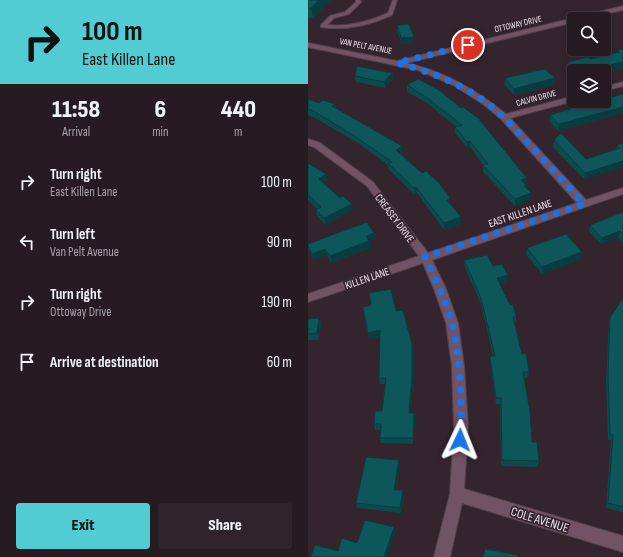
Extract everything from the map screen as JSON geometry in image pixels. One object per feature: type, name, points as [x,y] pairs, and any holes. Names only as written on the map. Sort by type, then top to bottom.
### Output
[{"type":"street","name":"OTTOWAY DRIVE","points":[[606,12],[623,8]]},
{"type":"street","name":"OTTOWAY DRIVE","points":[[397,63],[567,21]]},
{"type":"street","name":"VAN PELT AVENUE","points":[[308,45],[420,68],[456,83],[486,102],[504,117],[584,204]]},
{"type":"street","points":[[611,87],[623,84]]},
{"type":"street","name":"CALVIN DRIVE","points":[[504,117],[567,100]]},
{"type":"street","name":"CREASEY DRIVE","points":[[308,142],[317,145],[370,184],[425,257],[440,289],[452,323],[458,366],[461,427],[457,494],[442,557]]},
{"type":"street","name":"EAST KILLEN LANE","points":[[425,257],[623,191]]},
{"type":"street","name":"KILLEN LANE","points":[[308,298],[425,257]]},
{"type":"street","name":"COLE AVENUE","points":[[457,494],[623,544]]},
{"type":"lane","points":[[358,0],[359,2],[347,13],[332,17],[323,26],[338,28],[381,19],[390,14],[395,0]]},
{"type":"building","points":[[308,0],[319,0],[311,8],[308,8]]},
{"type":"building","points":[[409,24],[414,37],[401,38],[397,25]]},
{"type":"building","points":[[623,49],[623,62],[611,65],[570,64],[568,62],[588,57],[590,59],[611,56],[611,54],[620,52],[618,50]]},
{"type":"building","points":[[357,66],[392,73],[384,82],[355,76]]},
{"type":"building","points":[[545,69],[555,78],[514,89],[505,78]]},
{"type":"building","points":[[418,79],[439,90],[461,108],[463,107],[478,118],[527,178],[521,180],[527,186],[524,186],[531,193],[515,199],[483,165],[488,164],[470,141],[467,142],[455,127],[462,125],[426,97],[407,85]]},
{"type":"building","points":[[623,94],[623,107],[559,124],[550,115],[574,108],[611,108],[611,97]]},
{"type":"building","points":[[308,99],[319,103],[323,100],[335,104],[332,106],[402,146],[396,150],[422,173],[426,171],[439,183],[450,198],[447,200],[461,217],[444,223],[416,187],[414,188],[388,163],[392,162],[356,137],[314,111],[308,109]]},
{"type":"building","points":[[561,133],[586,159],[620,148],[617,145],[623,143],[623,161],[585,173],[554,140]]},
{"type":"building","points":[[308,163],[326,174],[319,179],[340,198],[343,196],[352,204],[324,218],[316,210],[321,207],[308,195]]},
{"type":"building","points":[[623,212],[623,235],[620,231],[602,238],[590,225]]},
{"type":"building","points":[[367,222],[374,233],[366,236],[369,241],[330,256],[325,249],[312,254],[308,246],[308,244]]},
{"type":"building","points":[[566,234],[582,252],[542,267],[527,248]]},
{"type":"building","points":[[487,255],[493,266],[502,264],[508,275],[497,278],[510,305],[513,304],[516,317],[513,317],[522,354],[526,353],[529,372],[523,372],[530,411],[532,442],[537,442],[539,461],[502,460],[501,398],[496,398],[490,356],[495,356],[481,298],[464,260]]},
{"type":"building","points":[[391,289],[396,311],[403,310],[412,344],[412,376],[409,413],[414,413],[413,438],[380,438],[381,424],[374,424],[375,411],[382,411],[386,378],[379,378],[380,330],[368,333],[363,307],[371,305],[369,293]]},
{"type":"building","points":[[623,298],[623,507],[608,503],[613,435],[610,434],[608,375],[610,318]]},
{"type":"building","points":[[319,318],[317,333],[308,334],[308,319]]},
{"type":"building","points":[[366,457],[399,460],[394,490],[403,490],[400,508],[356,503]]},
{"type":"building","points":[[365,520],[394,527],[384,557],[311,557],[315,545],[338,551],[342,538],[357,543]]},
{"type":"building","points":[[485,549],[518,555],[518,557],[483,557]]},
{"type":"route","points":[[460,440],[461,427],[458,366],[452,323],[440,289],[425,257],[584,204],[504,117],[486,102],[456,83],[420,68],[397,63],[468,45]]}]
